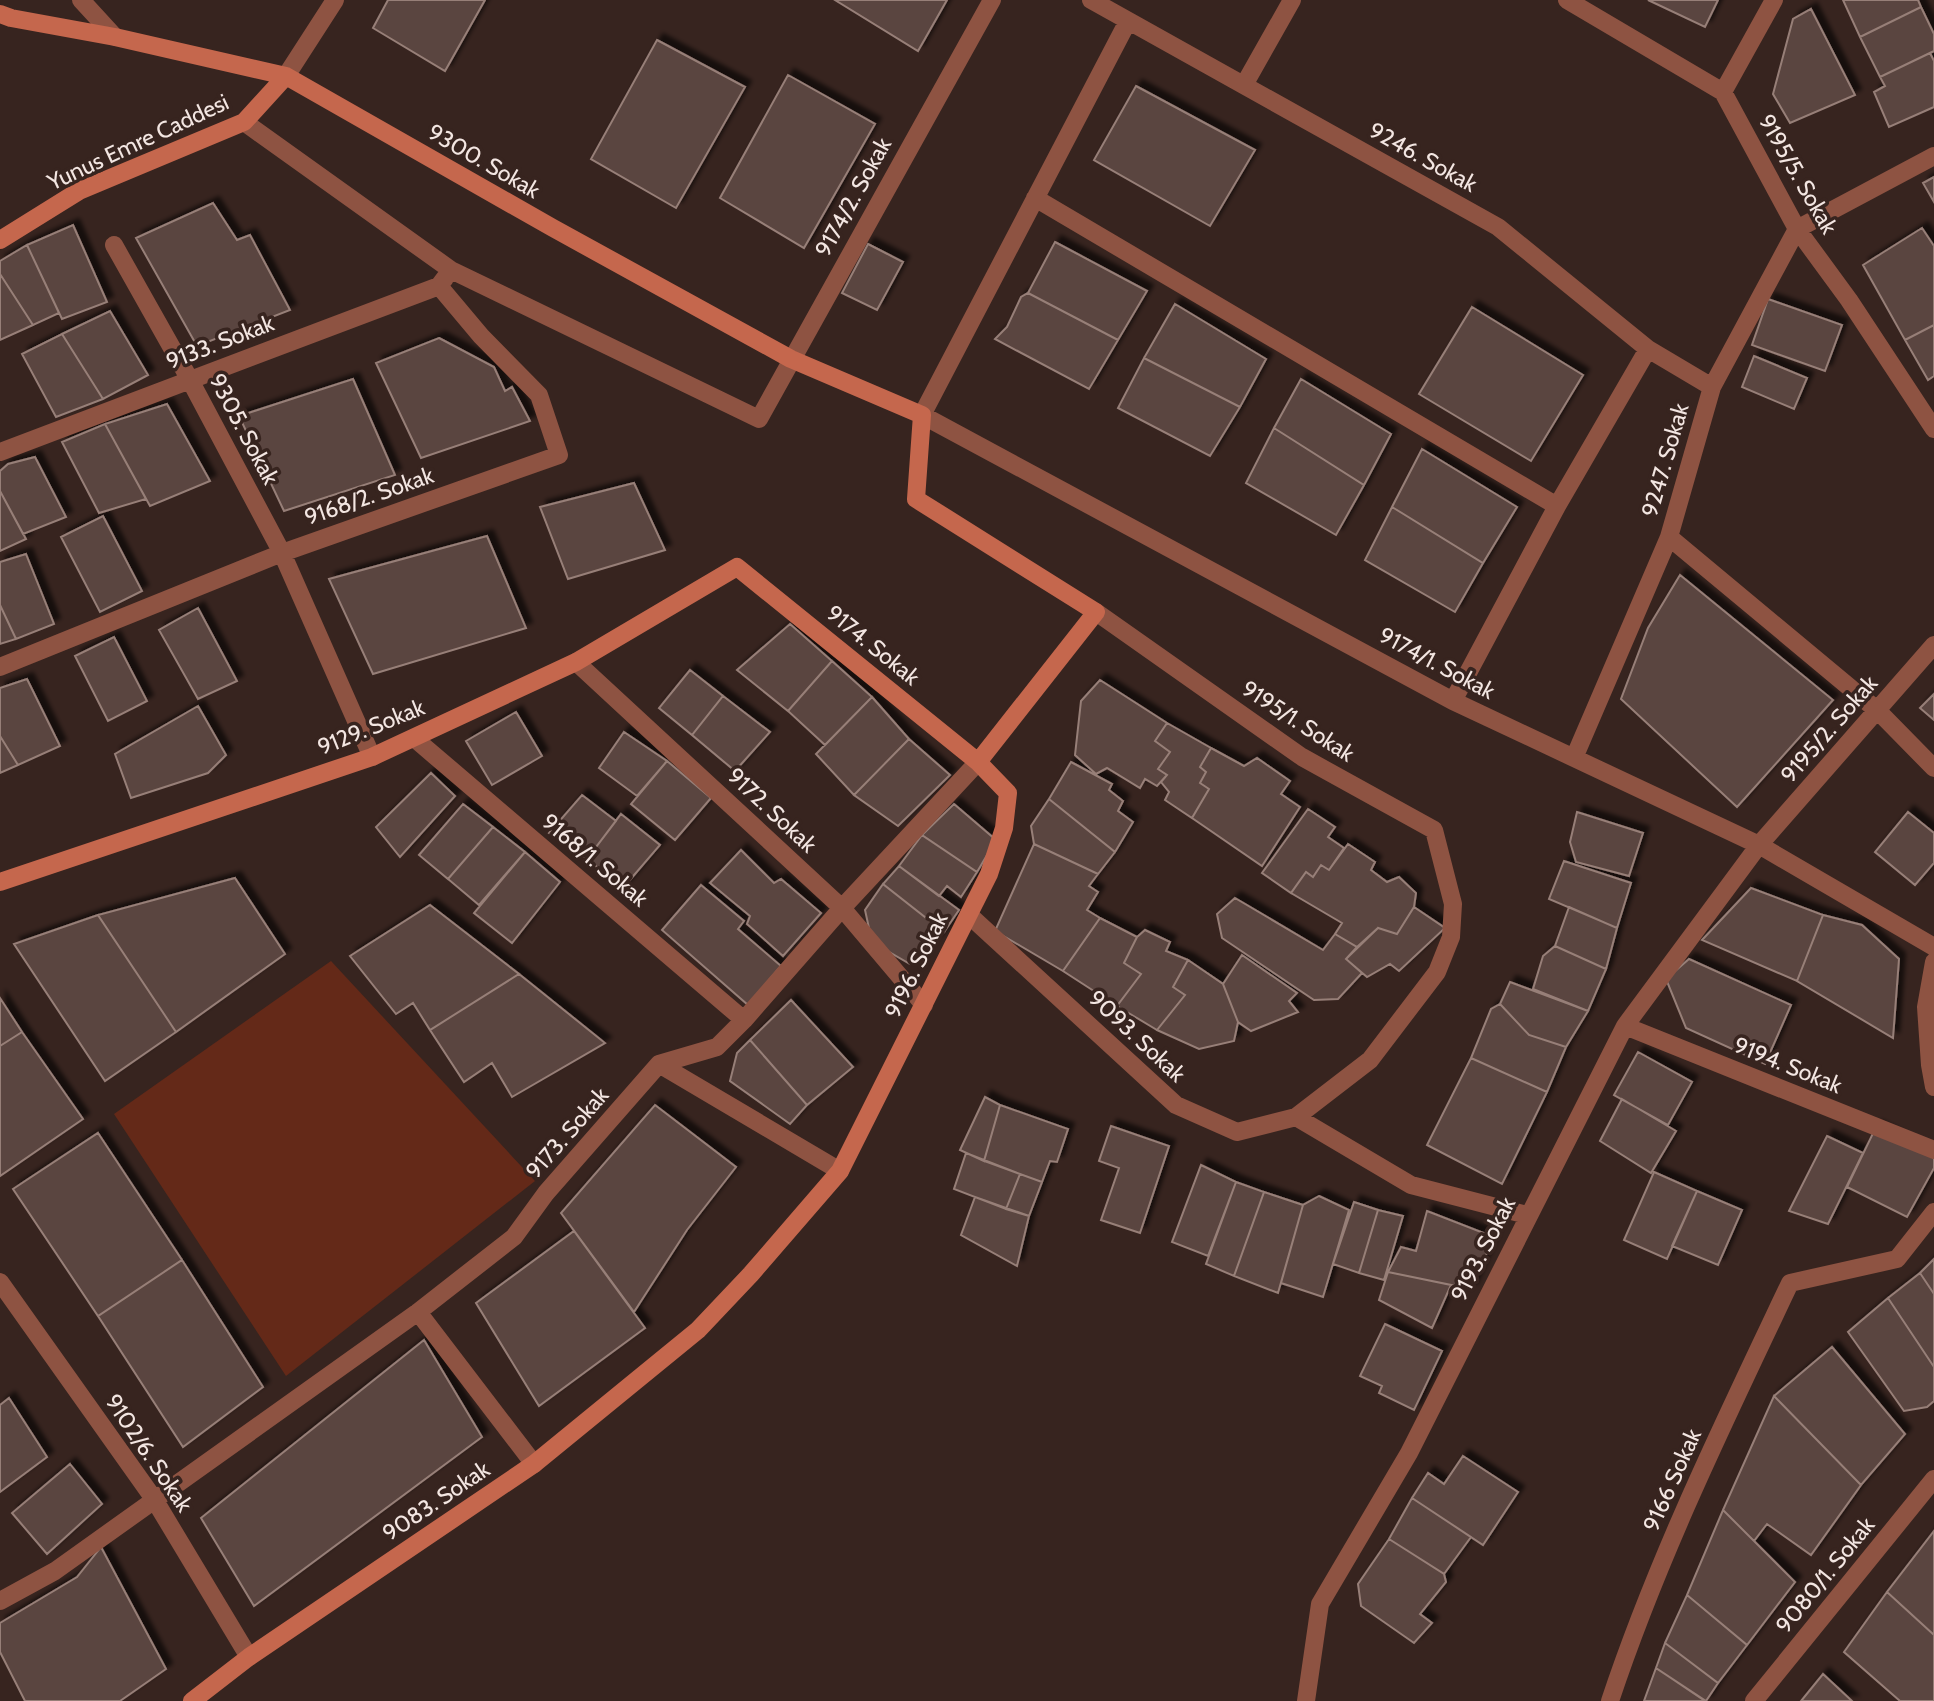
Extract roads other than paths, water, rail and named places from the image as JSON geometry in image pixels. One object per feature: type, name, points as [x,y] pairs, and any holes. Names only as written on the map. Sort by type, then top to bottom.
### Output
[{"type":"street","points":[[81,0],[115,37]]},
{"type":"street","points":[[286,76],[335,0]]},
{"type":"street","name":"9174/2. Sokak","points":[[451,270],[759,419],[992,0]]},
{"type":"street","name":"9246. Sokak","points":[[1091,0],[1498,226],[1648,349],[1712,387]]},
{"type":"street","points":[[1244,85],[1292,0]]},
{"type":"street","points":[[1567,0],[1723,92],[1774,0]]},
{"type":"street","name":"9300. Sokak","points":[[0,14],[286,76],[791,359],[922,415]]},
{"type":"street","points":[[922,415],[1128,20]]},
{"type":"street","name":"Yunus Emre Caddesi","points":[[0,240],[79,191],[244,122],[286,76]]},
{"type":"street","name":"9195/5. Sokak","points":[[1723,92],[1797,229],[1849,300],[1934,429]]},
{"type":"street","points":[[244,122],[451,270],[439,286]]},
{"type":"street","points":[[1797,229],[1934,156]]},
{"type":"street","points":[[1035,198],[1557,506]]},
{"type":"street","name":"9247. Sokak","points":[[1797,229],[1712,387],[1669,537],[1878,711],[1934,768]]},
{"type":"street","name":"9305. Sokak","points":[[114,245],[282,553],[372,757]]},
{"type":"street","name":"9133. Sokak","points":[[0,452],[439,286]]},
{"type":"street","name":"9168/2. Sokak","points":[[0,667],[282,553],[559,455],[540,395],[481,336],[439,286]]},
{"type":"street","points":[[1453,701],[1557,506],[1648,349]]},
{"type":"street","name":"9195/1. Sokak","points":[[922,415],[916,499],[1096,612],[1302,757],[1434,830],[1453,904],[1451,937],[1437,972],[1370,1060],[1296,1116]]},
{"type":"street","name":"9174/1. Sokak","points":[[922,415],[1453,701],[1759,845],[1934,947]]},
{"type":"street","points":[[1574,758],[1669,537]]},
{"type":"street","name":"9129. Sokak","points":[[0,882],[372,757],[576,662],[737,567]]},
{"type":"street","name":"9174. Sokak","points":[[737,567],[978,762]]},
{"type":"street","points":[[659,1064],[717,1047],[744,1020],[842,908],[978,762],[1096,612]]},
{"type":"street","name":"9195/2. Sokak","points":[[1759,845],[1934,645]]},
{"type":"street","name":"9172. Sokak","points":[[576,662],[842,908],[925,1005]]},
{"type":"street","name":"9168/1. Sokak","points":[[414,738],[744,1020]]},
{"type":"street","name":"9196. Sokak","points":[[698,1330],[751,1274],[840,1171],[925,1005],[989,874],[1004,828],[1008,793],[978,762]]},
{"type":"street","name":"9193. Sokak","points":[[1306,1701],[1321,1604],[1409,1453],[1527,1215],[1625,1026],[1759,845]]},
{"type":"street","name":"9093. Sokak","points":[[969,915],[1176,1105],[1237,1132],[1296,1116]]},
{"type":"street","points":[[1934,962],[1926,1007],[1934,1087]]},
{"type":"street","name":"9194. Sokak","points":[[1625,1026],[1934,1150]]},
{"type":"street","points":[[659,1064],[840,1171]]},
{"type":"street","name":"9173. Sokak","points":[[0,1601],[55,1571],[418,1311],[514,1237],[546,1193],[659,1064]]},
{"type":"street","points":[[1296,1116],[1411,1185],[1527,1215]]},
{"type":"street","name":"9166 Sokak","points":[[1610,1701],[1634,1630],[1696,1482],[1790,1283],[1897,1259],[1934,1212]]},
{"type":"street","name":"9102/6. Sokak","points":[[0,1282],[154,1499],[249,1657]]},
{"type":"street","points":[[418,1311],[534,1464]]},
{"type":"street","name":"9083. Sokak","points":[[192,1701],[249,1657],[534,1464],[698,1330]]},
{"type":"street","name":"9080/1. Sokak","points":[[1754,1701],[1934,1479]]}]
